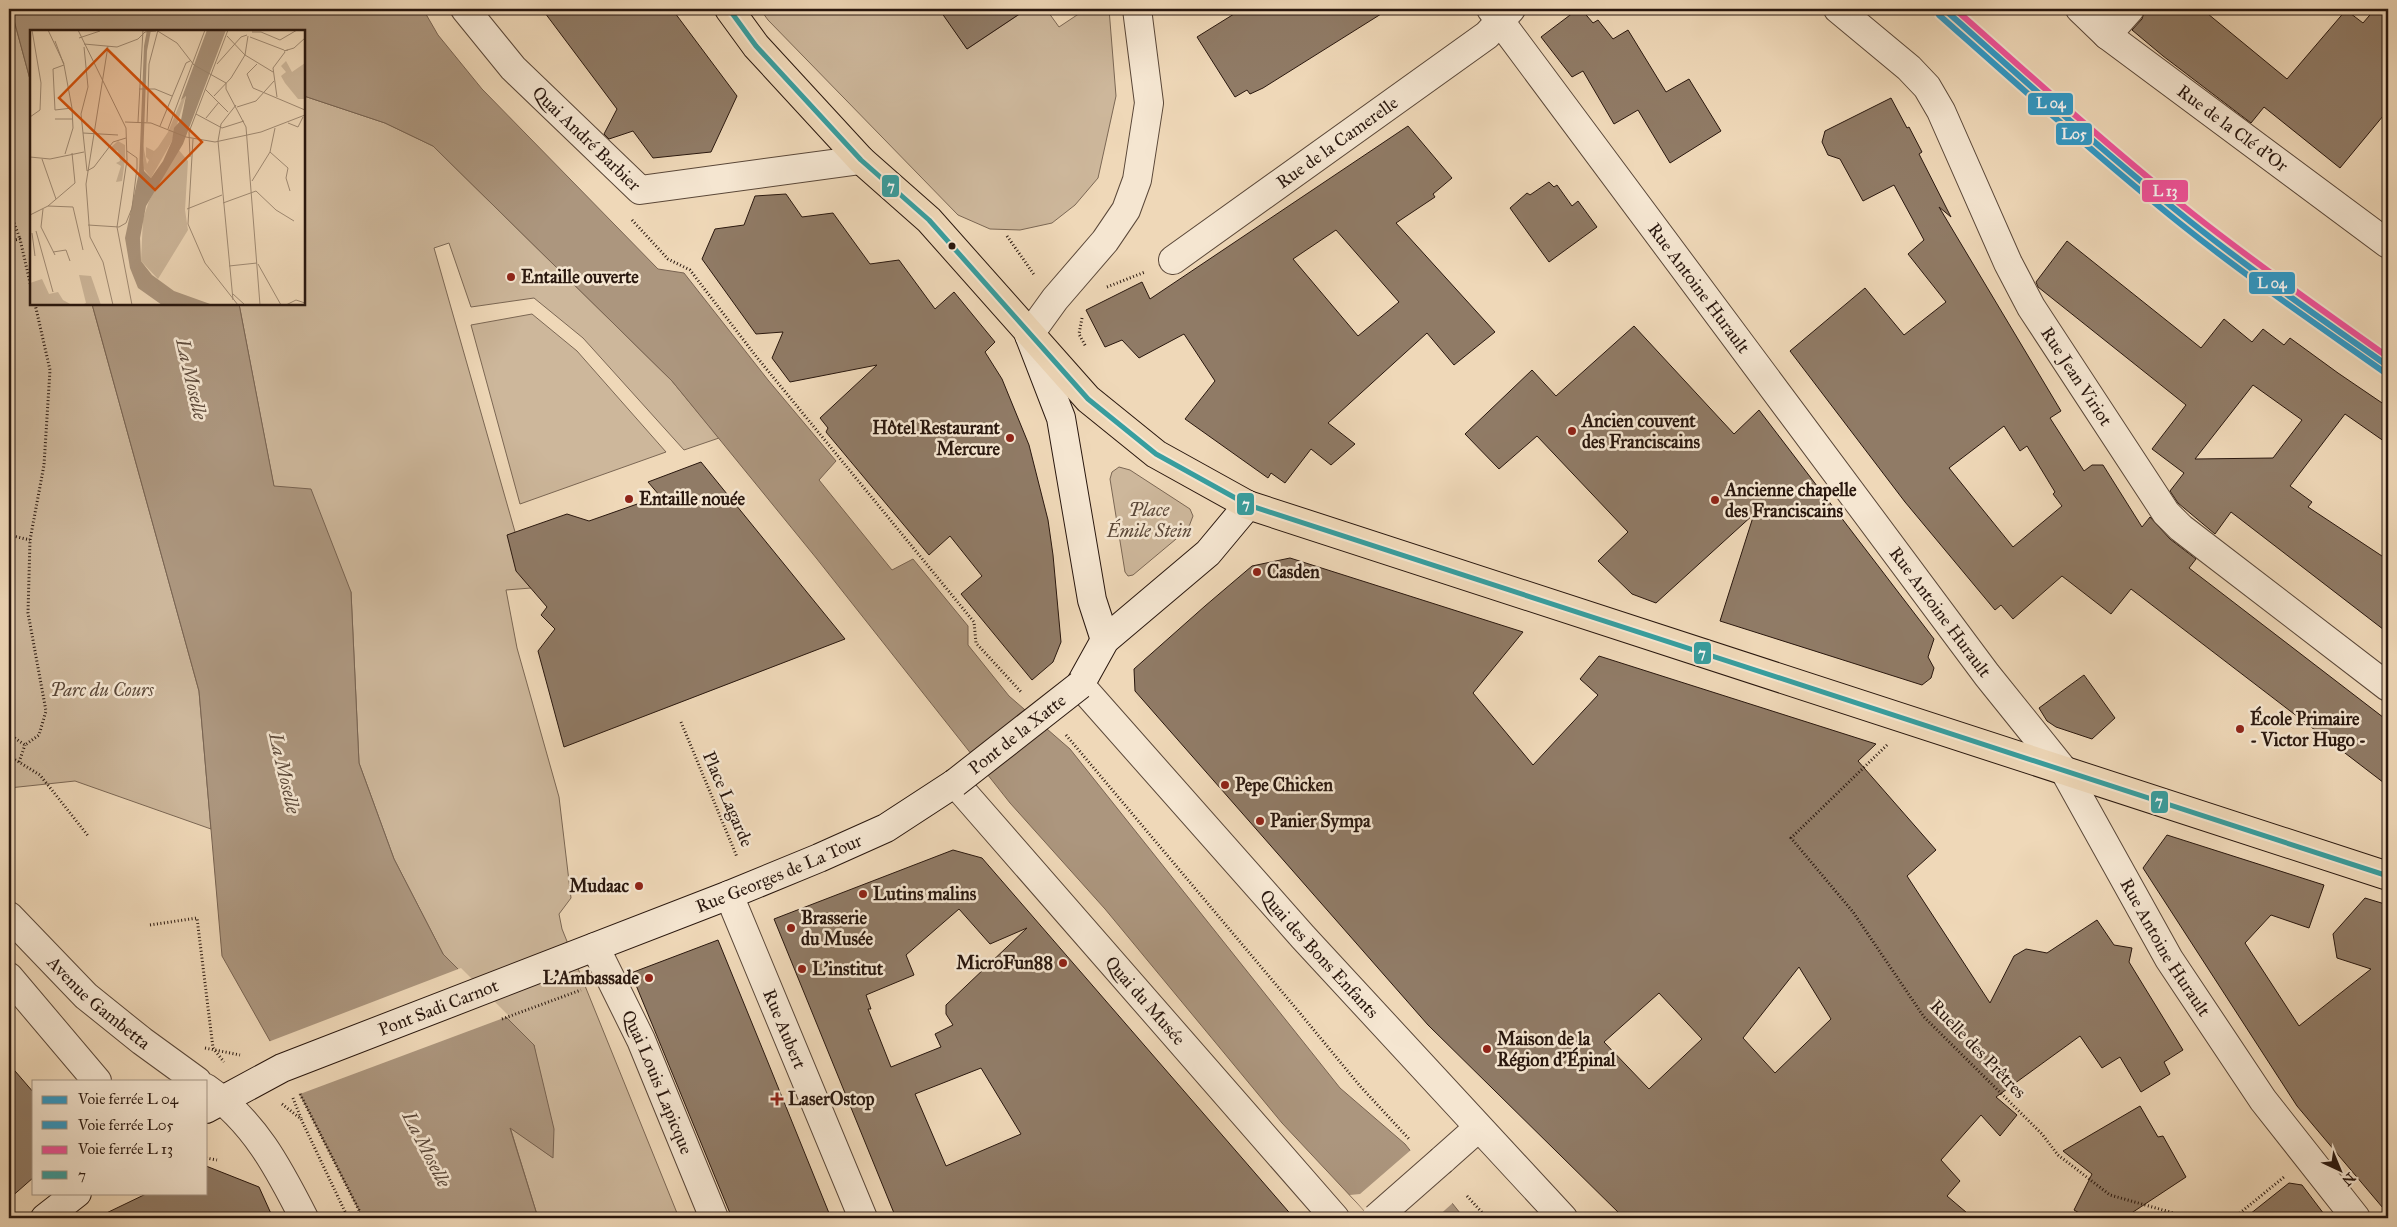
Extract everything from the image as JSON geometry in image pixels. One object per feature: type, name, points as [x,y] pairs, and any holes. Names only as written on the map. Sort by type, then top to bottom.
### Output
[{"type":"main road","points":[[729,9],[756,46],[861,160],[928,220],[1088,399],[1156,454],[1248,505],[2388,876]]},
{"type":"street","name":"Quai André Barbier","points":[[465,9],[513,68],[640,190],[861,160]]},
{"type":"street","points":[[1105,640],[1088,581],[1061,418],[1029,335],[1055,298],[1105,241],[1126,210],[1137,180],[1149,103],[1137,9]]},
{"type":"street","name":"Rue Jean Viriot","points":[[1838,9],[1908,68],[1927,87],[1940,111],[2008,263],[2031,306],[2166,513],[2181,528],[2388,688]]},
{"type":"street","name":"Rue de la Clé d'Or","points":[[2080,9],[2107,35],[2388,244]]},
{"type":"street","points":[[2107,35],[2130,9]]},
{"type":"street","name":"Rue de la Camerelle","points":[[1173,260],[1487,35],[1501,13]]},
{"type":"street","name":"Rue Antoine Hurault","points":[[1501,13],[1987,675],[2065,772],[2169,959],[2263,1100],[2356,1218]]},
{"type":"street","points":[[1080,685],[1105,640],[1208,553],[1226,534],[1248,505]]},
{"type":"street","name":"Pont de la Xatte","points":[[955,783],[1080,685]]},
{"type":"street","name":"Quai des Bons Enfants","points":[[1080,685],[1304,938],[1563,1218]]},
{"type":"street","name":"Rue Georges de La Tour","points":[[594,947],[739,891],[886,828],[955,783]]},
{"type":"street","name":"Quai du Musée","points":[[955,783],[1335,1218]]},
{"type":"street","name":"Rue Aubert","points":[[739,891],[863,1218]]},
{"type":"street","name":"Avenue Gambetta","points":[[9,916],[86,996],[142,1041],[196,1080]]},
{"type":"street","name":"Pont Sadi Carnot","points":[[212,1099],[282,1068],[594,947]]},
{"type":"street","name":"Quai Louis Lapicque","points":[[594,947],[641,1040],[714,1218]]},
{"type":"street","points":[[9,977],[97,1080]]},
{"type":"street","points":[[212,1099],[260,1138],[304,1218]]},
{"type":"street","points":[[1376,1218],[1478,1128]]},
{"type":"street","points":[[45,1218],[76,1194]]},
{"type":"path","points":[[9,210],[20,238],[30,283]]},
{"type":"path","points":[[631,219],[668,259],[690,270],[755,355],[974,622],[976,644],[1016,687]]},
{"type":"path","points":[[9,242],[20,238]]},
{"type":"path","points":[[1107,288],[1121,283]]},
{"type":"path","points":[[19,762],[25,745],[40,735],[46,711],[28,613],[30,540],[44,465],[50,370],[35,305]]},
{"type":"path","points":[[9,535],[30,540]]},
{"type":"path","name":"Ruelle des Prêtres","points":[[1905,719],[1884,748],[1791,838],[1853,912],[1924,1017],[2042,1134],[2058,1155],[2110,1195],[2184,1216],[2235,1217],[2308,1158]]},
{"type":"path","name":"Place Lagarde","points":[[681,722],[739,891]]},
{"type":"path","points":[[9,734],[25,745]]},
{"type":"path","points":[[1073,743],[1360,1086],[1409,1139]]},
{"type":"path","points":[[9,756],[40,776],[89,837]]},
{"type":"path","points":[[494,1022],[586,988]]},
{"type":"path","points":[[196,1048],[213,1048],[243,1055]]},
{"type":"path","points":[[309,1090],[300,1094],[363,1218]]},
{"type":"path","points":[[292,1095],[301,1119]]},
{"type":"path","points":[[208,1158],[217,1160]]},
{"type":"path","points":[[1467,1196],[1487,1218]]},
{"type":"green space","name":"Parc du Cours","points":[[9,9],[11,9],[30,79],[30,305],[92,305],[199,691],[211,829],[75,781],[9,788]]},
{"type":"green space","points":[[760,9],[940,9],[967,49],[1027,9],[1046,9],[1059,27],[1086,9],[1109,9],[1116,96],[1098,178],[1075,205],[1052,223],[1020,230],[990,229],[958,215],[768,20]]},
{"type":"green space","points":[[305,96],[385,123],[433,146],[672,381],[719,438],[684,450],[583,338],[534,298],[471,307],[449,243],[434,248],[531,588],[506,590],[517,648],[559,797],[571,898],[559,914],[562,929],[679,1218],[538,1218],[510,1127],[552,1157],[534,1045],[443,954],[394,859],[359,763],[351,592],[274,487],[239,305],[305,305]]},
{"type":"green space","points":[[532,314],[577,351],[666,452],[520,504],[471,325]]},
{"type":"green space","name":"Place Émile Stein","points":[[1119,467],[1130,470],[1190,509],[1193,516],[1188,529],[1133,575],[1128,576],[1125,572],[1110,479],[1112,472]]},
{"type":"water","points":[[11,9],[423,9],[438,35],[482,89],[658,269],[684,273],[768,380],[836,461],[819,480],[892,570],[913,559],[968,626],[968,645],[1009,696],[1070,749],[1340,1088],[1405,1144],[1464,1218],[1371,1218],[1282,1123],[1105,909],[1010,803],[817,559],[672,381],[433,146],[385,123],[305,96],[305,30],[30,30],[30,79]]},
{"type":"water","name":"La Moselle","points":[[92,305],[239,305],[274,486],[311,489],[351,592],[359,763],[394,859],[443,954],[534,1045],[554,1129],[553,1158],[510,1128],[538,1218],[363,1218],[300,1094],[222,956],[199,691]]},
{"type":"pier","points":[[461,968],[509,1016],[300,1094],[296,1091],[268,1042]]},
{"type":"pier","points":[[1412,1149],[1455,1201],[1436,1218],[1371,1218],[1350,1195],[1360,1194]]},
{"type":"building","points":[[542,9],[672,9],[737,96],[711,152],[653,158],[633,131],[609,139],[604,134],[617,109]]},
{"type":"building","points":[[939,9],[1027,9],[967,49]]},
{"type":"building","points":[[1242,9],[1389,9],[1263,88],[1250,94],[1247,90],[1235,97],[1197,37]]},
{"type":"building","points":[[1578,9],[1581,9],[1593,23],[1598,20],[1613,39],[1628,30],[1666,92],[1689,79],[1721,131],[1670,163],[1638,110],[1614,124],[1583,71],[1572,77],[1541,37]]},
{"type":"building","points":[[2145,9],[2202,9],[2287,79],[2346,10],[2363,23],[2375,9],[2388,9],[2388,110],[2340,168],[2264,107],[2251,123],[2163,56],[2132,30],[2142,19]]},
{"type":"building","points":[[1891,98],[1922,152],[1919,154],[1951,217],[1939,207],[2061,411],[2050,418],[2084,471],[2092,465],[2103,465],[2142,527],[2150,517],[2170,539],[2196,559],[2189,568],[2388,721],[2388,786],[2131,589],[2111,614],[2062,576],[2013,619],[2001,605],[1995,610],[1905,502],[1790,351],[1865,288],[1904,335],[1946,302],[1908,254],[1924,240],[1894,185],[1863,201],[1840,159],[1828,155],[1822,142],[1825,131]],"holes":[[[2004,426],[2020,451],[2027,446],[2055,492],[2053,494],[2062,506],[2013,547],[1949,468]]]},
{"type":"building","points":[[1408,126],[1452,178],[1433,194],[1435,197],[1396,223],[1495,332],[1454,365],[1427,333],[1328,423],[1355,444],[1331,465],[1311,449],[1285,483],[1271,473],[1268,478],[1185,419],[1215,381],[1184,334],[1139,358],[1122,340],[1105,347],[1086,310],[1142,282],[1150,299]],"holes":[[[1336,230],[1399,302],[1358,336],[1293,259]]]},
{"type":"building","points":[[1549,182],[1554,187],[1557,185],[1572,206],[1578,201],[1597,227],[1549,262],[1510,208],[1527,193],[1530,195]]},
{"type":"building","points":[[786,194],[802,217],[833,213],[870,264],[899,260],[935,309],[954,292],[995,342],[985,352],[1002,379],[1029,445],[1048,520],[1053,555],[1061,642],[1053,662],[1032,680],[961,594],[982,576],[950,536],[929,555],[826,432],[828,428],[820,418],[877,365],[790,382],[772,358],[783,332],[756,334],[702,259],[715,229],[744,225],[755,196]]},
{"type":"building","points":[[2067,241],[2201,348],[2224,319],[2252,342],[2263,329],[2284,345],[2290,338],[2388,407],[2388,444],[2345,414],[2290,486],[2312,502],[2308,507],[2388,560],[2388,633],[2231,512],[2215,534],[2178,503],[2170,491],[2184,473],[2152,449],[2186,405],[2038,287],[2036,282]],"holes":[[[2253,385],[2302,420],[2273,458],[2195,459]]]},
{"type":"building","points":[[1634,326],[1734,434],[1759,410],[1934,639],[1928,657],[1934,668],[1931,678],[1922,685],[1720,621],[1754,514],[1656,603],[1632,594],[1598,561],[1628,532],[1537,436],[1499,469],[1465,434],[1532,370],[1556,396]]},
{"type":"building","points":[[701,462],[845,639],[564,747],[538,651],[555,629],[541,615],[547,607],[516,571],[507,535],[567,514],[589,521],[660,496],[648,482]]},
{"type":"building","points":[[1290,558],[1523,632],[1473,693],[1533,765],[1598,695],[1580,679],[1599,656],[1876,744],[1858,761],[1936,850],[1907,876],[1990,1003],[2014,956],[2026,949],[2047,953],[2097,920],[2114,945],[2132,948],[2129,962],[2183,1050],[2164,1062],[2170,1074],[2141,1092],[2120,1057],[2102,1068],[2080,1036],[1996,1097],[2017,1115],[2000,1136],[1981,1115],[1941,1160],[1960,1181],[1947,1196],[1973,1218],[1624,1218],[1428,1025],[1135,691],[1134,669],[1252,566]],"holes":[[[1799,967],[1831,1019],[1775,1073],[1743,1038]],[[1659,993],[1702,1039],[1649,1089],[1604,1042]]]},
{"type":"building","points":[[2084,675],[2115,718],[2092,739],[2056,727],[2047,721],[2039,708]]},
{"type":"building","points":[[2167,835],[2324,885],[2309,928],[2271,915],[2245,943],[2299,1026],[2371,969],[2337,958],[2333,934],[2365,898],[2388,905],[2388,1214],[2297,1106],[2143,868]]},
{"type":"building","points":[[953,850],[982,858],[1294,1218],[896,1218],[774,919]],"holes":[[[959,909],[990,944],[1027,928],[946,1005],[946,1014],[953,1025],[935,1034],[941,1047],[891,1067],[868,1009],[871,1009],[866,995],[914,975],[906,955]],[[981,1068],[1021,1134],[946,1166],[915,1094]]]},
{"type":"building","points":[[718,940],[831,1218],[732,1218],[631,973]]},
{"type":"building","points":[[9,1064],[32,1091],[32,1179],[9,1199]]},
{"type":"building","points":[[2140,1106],[2158,1137],[2163,1136],[2186,1177],[2124,1218],[2088,1218],[2074,1210],[2092,1174],[2063,1151]]},
{"type":"building","points":[[208,1167],[259,1187],[273,1218],[96,1218],[146,1194],[208,1194]]},
{"type":"building","points":[[2289,1183],[2302,1185],[2327,1218],[2245,1218]]},
{"type":"transit line","name":"7","points":[[729,9],[756,46],[861,160],[929,220],[1088,399],[1156,454],[1248,505],[2388,876]]},
{"type":"transit line","points":[[1944,9],[2094,142],[2187,219],[2261,276],[2388,366]]},
{"type":"transit line","points":[[1955,9],[2102,139],[2193,214],[2265,269],[2388,357]]},
{"type":"rail line","name":"L05","points":[[1939,15],[2090,148],[2182,225],[2257,282],[2384,372]]},
{"type":"place","name":"Entaille ouverte","points":[[511,277]]},
{"type":"place","name":"Ancien couvent des Franciscains","points":[[1572,431]]},
{"type":"place","name":"Hôtel Restaurant Mercure","points":[[1010,438]]},
{"type":"place","name":"Entaille nouée","points":[[629,499]]},
{"type":"place","name":"Ancienne chapelle des Franciscains","points":[[1715,500]]},
{"type":"place","name":"Casden","points":[[1257,572]]},
{"type":"place","name":"École Primaire - Victor Hugo -","points":[[2240,729]]},
{"type":"place","name":"Pepe Chicken","points":[[1225,785]]},
{"type":"place","name":"Panier Sympa","points":[[1260,821]]},
{"type":"place","name":"Mudaac","points":[[639,886]]},
{"type":"place","name":"Lutins malins","points":[[863,894]]},
{"type":"place","name":"Brasserie du Musée","points":[[791,928]]},
{"type":"place","name":"MicroFun88","points":[[1063,963]]},
{"type":"place","name":"L’institut","points":[[802,969]]},
{"type":"place","name":"L’Ambassade","points":[[649,978]]},
{"type":"place","name":"Maison de la Région d'Épinal","points":[[1487,1049]]},
{"type":"place","name":"LaserOstop","points":[[777,1099]]}]
